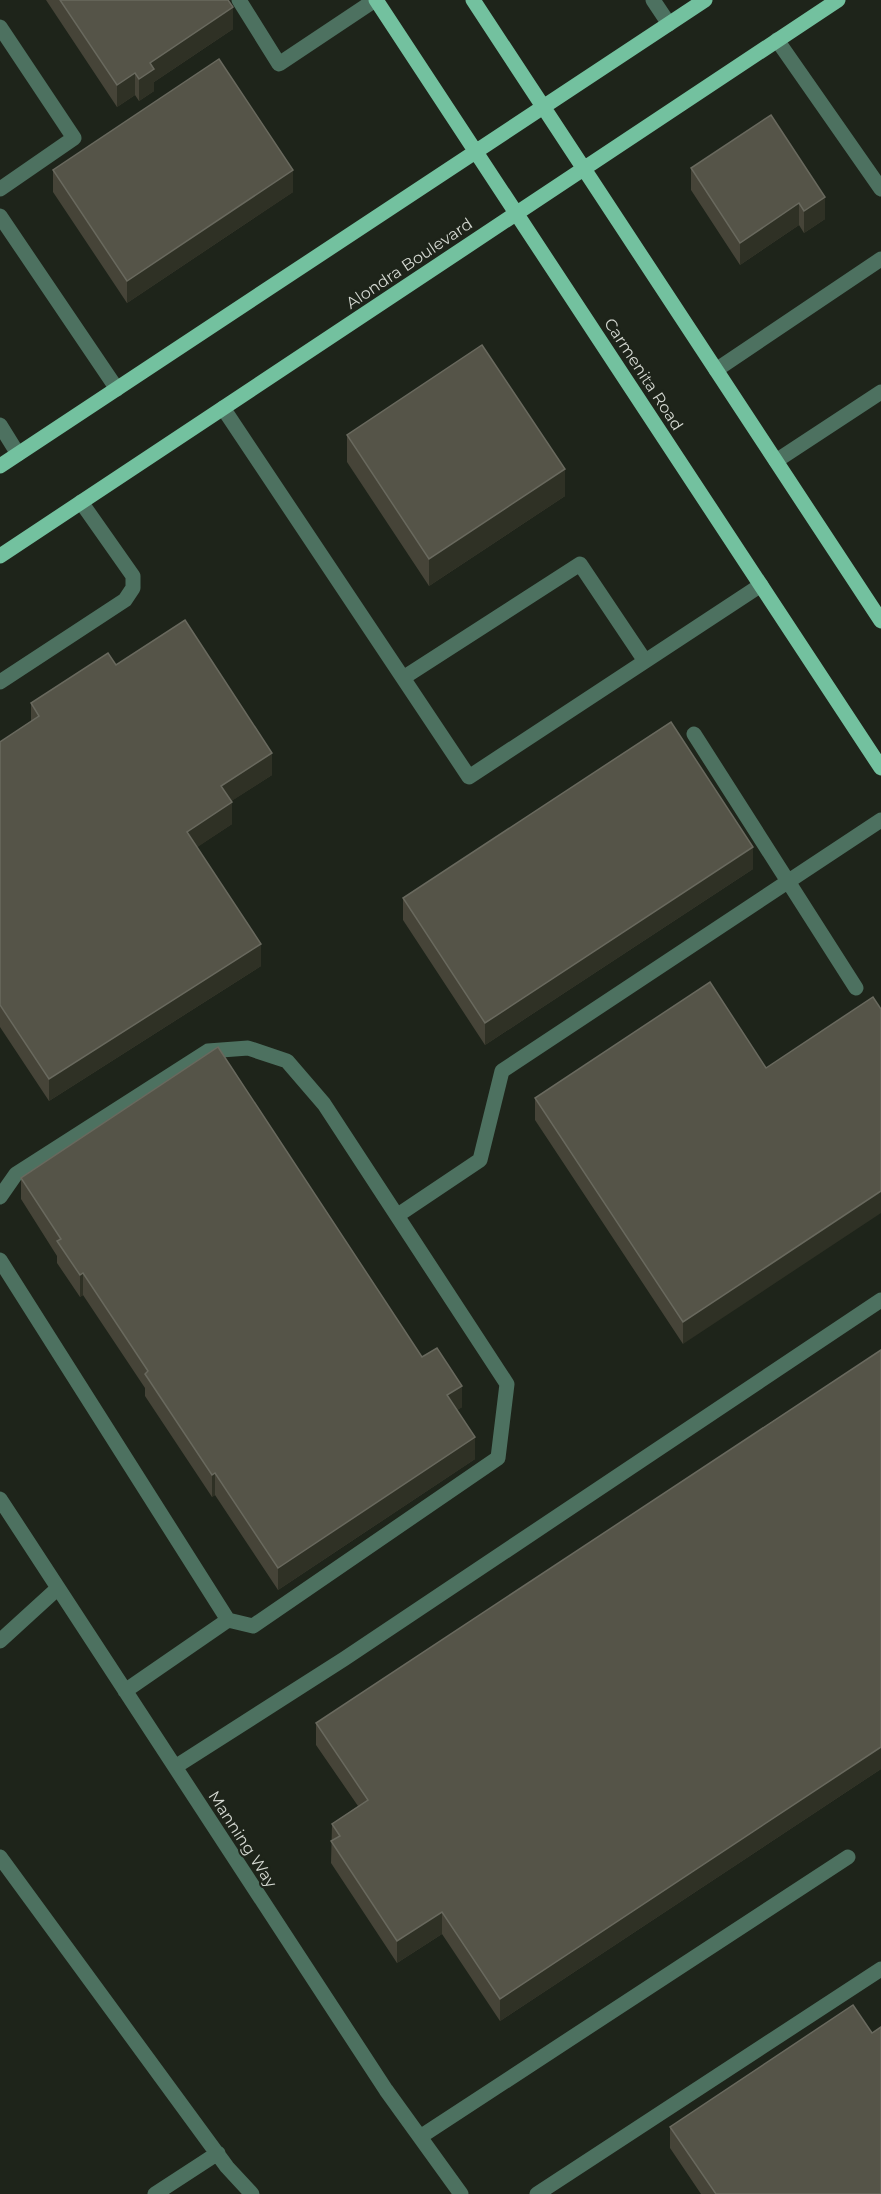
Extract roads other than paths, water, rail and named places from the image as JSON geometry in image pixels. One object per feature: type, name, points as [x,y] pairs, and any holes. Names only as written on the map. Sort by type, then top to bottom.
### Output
[{"type":"main road","name":"Carmenita Road","points":[[376,0],[881,768]]},
{"type":"main road","points":[[474,0],[881,621]]},
{"type":"main road","points":[[0,466],[705,0]]},
{"type":"main road","name":"Alondra Boulevard","points":[[0,556],[838,0]]},
{"type":"street","points":[[239,0],[279,64],[376,0]]},
{"type":"street","points":[[653,0],[669,24]]},
{"type":"street","points":[[0,27],[74,138],[0,189]]},
{"type":"street","points":[[777,40],[881,189]]},
{"type":"street","points":[[0,216],[117,389]]},
{"type":"street","points":[[717,370],[881,259]]},
{"type":"street","points":[[776,461],[881,392]]},
{"type":"street","points":[[223,408],[469,777],[760,585]]},
{"type":"street","points":[[0,425],[18,454]]},
{"type":"street","points":[[0,682],[124,600],[133,588],[133,576],[81,502]]},
{"type":"street","points":[[403,678],[580,564],[645,661]]},
{"type":"street","points":[[694,734],[856,988]]},
{"type":"street","points":[[398,1215],[480,1160],[502,1071],[881,820]]},
{"type":"street","points":[[0,1197],[16,1174],[208,1051],[248,1048],[287,1061],[324,1104],[507,1384],[498,1458],[253,1626],[228,1620],[0,1260]]},
{"type":"street","points":[[175,1767],[344,1659],[881,1300]]},
{"type":"street","name":"Manning Way","points":[[0,1499],[386,2090],[461,2194]]},
{"type":"street","points":[[0,1641],[58,1588]]},
{"type":"street","points":[[125,1691],[228,1620]]},
{"type":"street","points":[[0,1857],[218,2153],[252,2194]]},
{"type":"street","points":[[420,2137],[848,1857]]},
{"type":"street","points":[[537,2194],[881,1969]]},
{"type":"street","points":[[155,2194],[218,2153]]}]
